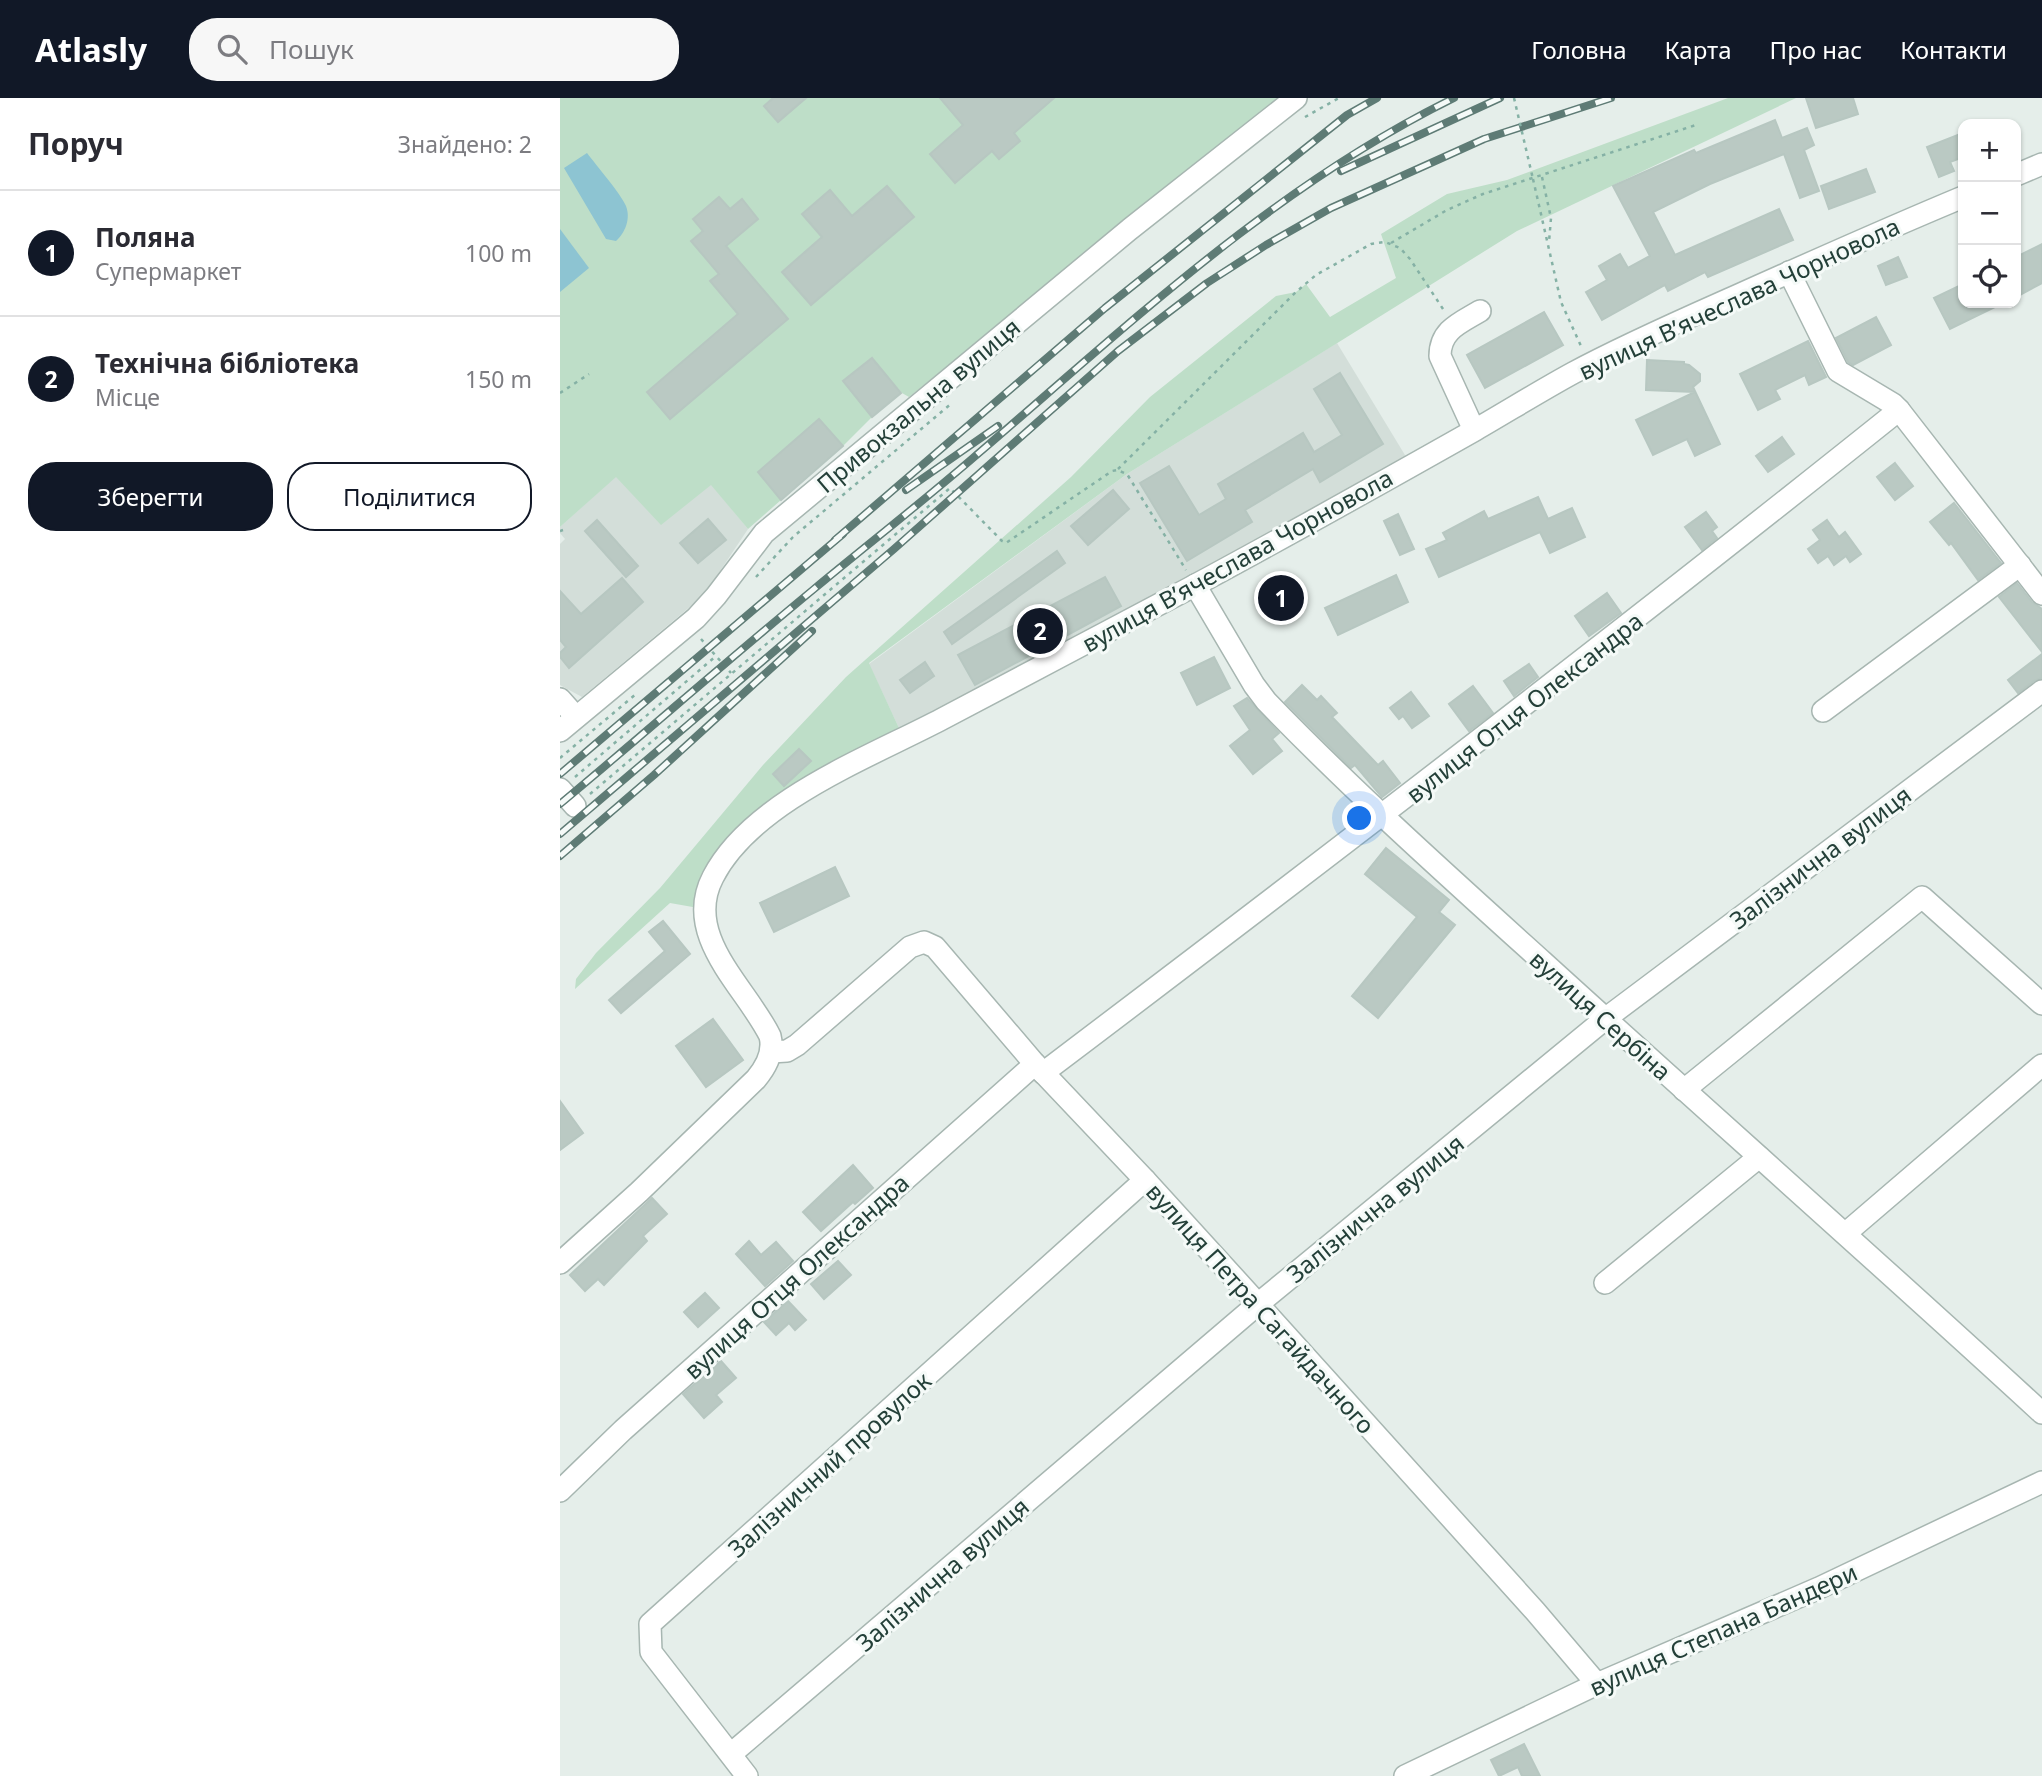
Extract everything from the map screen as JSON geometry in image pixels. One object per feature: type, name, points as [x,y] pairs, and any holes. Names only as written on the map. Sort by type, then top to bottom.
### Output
[{"type":"street","name":"Привокзальна вулиця","points":[[568,724],[696,618],[764,533],[1120,237],[1300,108]]},
{"type":"street","points":[[2021,173],[2042,164]]},
{"type":"street","name":"вулиця Вʼячеслава Чорновола","points":[[771,1052],[768,1031],[714,946],[704,917],[705,901],[712,878],[740,842],[783,805],[830,774],[916,732],[1195,585],[1590,365],[1789,272],[1958,199]]},
{"type":"street","points":[[1789,272],[1838,371],[1899,410],[2042,594]]},
{"type":"street","points":[[1474,430],[1440,356],[1443,337],[1454,326],[1480,311]]},
{"type":"street","name":"вулиця Отця Олександра","points":[[560,1492],[623,1430],[1039,1069],[1383,816],[1687,580],[1899,410]]},
{"type":"street","points":[[1823,711],[2020,565]]},
{"type":"street","name":"вулиця Сербіна","points":[[1195,585],[1266,701],[1383,816],[2042,1413]]},
{"type":"street","name":"Залізнична вулиця","points":[[731,1754],[1258,1304],[1605,1019],[2042,691]]},
{"type":"street","points":[[560,699],[568,724]]},
{"type":"street","points":[[560,789],[575,806]]},
{"type":"street","points":[[1684,1090],[1922,897],[2042,1004]]},
{"type":"street","name":"вулиця Петра Сагайдачного","points":[[771,1052],[787,1051],[797,1045],[910,947],[919,942],[935,947],[1039,1069],[1258,1304],[1535,1611],[1597,1684]]},
{"type":"street","points":[[560,1264],[756,1079],[771,1052]]},
{"type":"street","points":[[1846,1233],[2042,1065]]},
{"type":"street","points":[[1605,1283],[1759,1157]]},
{"type":"street","name":"Залізничний провулок","points":[[747,1776],[651,1652],[650,1624],[1145,1180]]},
{"type":"street","name":"вулиця Степана Бандери","points":[[1405,1776],[1597,1684],[1819,1588],[2042,1482]]},
{"type":"path","points":[[1300,108],[1339,98]]},
{"type":"path","points":[[1514,98],[1560,302],[1590,365]]},
{"type":"path","points":[[1391,243],[1483,194],[1696,125]]},
{"type":"path","points":[[1542,176],[1551,218],[1549,246]]},
{"type":"path","points":[[575,806],[950,488],[1006,543],[1117,470],[1296,292],[1316,275],[1371,244],[1385,242],[1399,248],[1454,326]]},
{"type":"path","points":[[560,393],[589,374]]},
{"type":"path","points":[[752,582],[793,537],[952,403]]},
{"type":"path","points":[[1117,470],[1127,474],[1195,585]]},
{"type":"path","points":[[701,639],[732,673]]},
{"type":"path","points":[[560,789],[716,656]]},
{"type":"path","points":[[560,758],[641,690]]},
{"type":"shaded area","points":[[1337,343],[1411,465],[904,739],[869,664],[1127,474]]},
{"type":"shaded area","points":[[616,476],[711,484],[748,529],[704,595],[582,697],[560,685],[560,544],[565,539],[560,533],[560,527]]},
{"type":"green space","points":[[560,98],[1296,98],[1267,107],[909,397],[902,393],[871,358],[844,381],[872,417],[843,446],[819,419],[758,472],[781,500],[748,529],[711,485],[661,525],[616,477],[560,527]]},
{"type":"green space","points":[[1728,98],[1796,98],[1517,231],[1127,474],[869,663],[904,739],[757,826],[704,909],[670,903],[575,989],[576,979],[596,953],[660,888],[763,765],[846,677],[1071,477],[1150,397],[1276,296],[1296,292],[1306,284],[1330,317],[1396,278],[1381,234],[1447,194],[1507,180]]},
{"type":"water","points":[[587,153],[626,206],[626,225],[616,241],[606,239],[564,168]]},
{"type":"water","points":[[560,229],[589,268],[560,292]]},
{"type":"building","points":[[773,98],[806,98],[778,122],[764,106]]},
{"type":"building","points":[[940,98],[1054,98],[1014,133],[1020,141],[999,159],[992,151],[955,183],[930,154],[963,125]]},
{"type":"building","points":[[1806,98],[1853,98],[1858,114],[1816,128]]},
{"type":"building","points":[[1775,120],[1782,138],[1807,128],[1814,145],[1804,150],[1819,191],[1800,198],[1784,154],[1710,184],[1653,212],[1675,255],[1779,209],[1793,240],[1708,277],[1705,272],[1668,291],[1665,285],[1602,320],[1586,292],[1607,280],[1599,266],[1620,254],[1628,268],[1650,256],[1613,186],[1694,150],[1696,153]]},
{"type":"building","points":[[1958,135],[1958,159],[1950,162],[1954,171],[1939,177],[1927,147]]},
{"type":"building","points":[[1866,169],[1875,192],[1829,209],[1821,186]]},
{"type":"building","points":[[887,186],[914,217],[811,305],[782,272],[822,237],[802,214],[830,190],[852,216]]},
{"type":"building","points":[[719,197],[730,209],[742,199],[758,219],[726,246],[788,319],[670,419],[647,392],[738,314],[710,281],[719,274],[691,241],[703,231],[693,219]]},
{"type":"building","points":[[2042,244],[2042,283],[2021,294],[2021,254]]},
{"type":"building","points":[[1898,257],[1907,277],[1886,285],[1878,266]]},
{"type":"building","points":[[1958,286],[1958,308],[1993,308],[1950,329],[1934,298]]},
{"type":"building","points":[[1544,312],[1563,345],[1485,388],[1467,355]]},
{"type":"building","points":[[1876,317],[1891,345],[1853,365],[1848,362],[1836,338]]},
{"type":"building","points":[[1808,341],[1826,377],[1809,385],[1805,375],[1775,390],[1780,399],[1758,410],[1740,374]]},
{"type":"building","points":[[872,358],[901,393],[872,417],[843,381]]},
{"type":"building","points":[[1647,360],[1684,362],[1700,374],[1700,381],[1693,387],[1720,444],[1695,456],[1687,439],[1653,455],[1636,420],[1695,392],[1646,390]]},
{"type":"building","points":[[1340,373],[1383,444],[1320,482],[1313,469],[1245,510],[1252,522],[1187,561],[1140,483],[1169,466],[1199,515],[1226,499],[1218,484],[1303,433],[1314,452],[1342,435],[1314,389]]},
{"type":"building","points":[[819,419],[843,446],[781,500],[758,472]]},
{"type":"building","points":[[1782,437],[1794,454],[1768,472],[1756,456]]},
{"type":"building","points":[[1895,463],[1913,486],[1895,500],[1877,477]]},
{"type":"building","points":[[1113,490],[1129,509],[1088,545],[1071,526]]},
{"type":"building","points":[[1538,497],[1548,519],[1572,508],[1585,537],[1550,553],[1540,532],[1439,577],[1426,549],[1447,540],[1443,533],[1484,511],[1488,519]]},
{"type":"building","points":[[1954,503],[2001,563],[1978,580],[1951,543],[1949,545],[1930,522]]},
{"type":"building","points":[[1706,512],[1717,527],[1712,531],[1717,538],[1702,550],[1685,527]]},
{"type":"building","points":[[1398,514],[1414,549],[1400,555],[1384,521]]},
{"type":"building","points":[[708,519],[726,540],[698,563],[680,543]]},
{"type":"building","points":[[597,520],[638,566],[626,577],[585,531]]},
{"type":"building","points":[[1827,520],[1839,537],[1845,532],[1861,554],[1850,562],[1846,556],[1834,565],[1828,556],[1818,563],[1808,549],[1820,540],[1813,530]]},
{"type":"building","points":[[1057,551],[1065,563],[952,644],[944,632]]},
{"type":"building","points":[[1396,575],[1408,602],[1338,635],[1325,608]]},
{"type":"building","points":[[1105,577],[1121,606],[975,685],[958,655]]},
{"type":"building","points":[[622,578],[643,602],[569,668],[560,657],[566,647],[560,640],[560,591],[581,614]]},
{"type":"building","points":[[2017,583],[2032,602],[2042,609],[2042,652],[1999,597]]},
{"type":"building","points":[[1285,585],[1294,601],[1278,610],[1269,595]]},
{"type":"building","points":[[1607,593],[1621,613],[1589,636],[1575,616]]},
{"type":"building","points":[[2042,654],[2042,678],[2018,693],[2008,680]]},
{"type":"building","points":[[1214,657],[1230,688],[1197,705],[1181,673]]},
{"type":"building","points":[[925,662],[934,676],[910,693],[900,680]]},
{"type":"building","points":[[1529,664],[1538,677],[1514,696],[1504,681]]},
{"type":"building","points":[[1302,685],[1317,700],[1321,696],[1337,713],[1332,717],[1378,765],[1383,761],[1400,783],[1382,797],[1355,765],[1351,768],[1285,702]]},
{"type":"building","points":[[1473,686],[1493,713],[1469,731],[1449,704]]},
{"type":"building","points":[[1411,692],[1429,716],[1412,728],[1403,716],[1399,719],[1390,708]]},
{"type":"building","points":[[1247,698],[1279,733],[1272,739],[1282,751],[1253,774],[1230,746],[1250,730],[1234,706]]},
{"type":"building","points":[[799,749],[811,761],[784,786],[773,774]]},
{"type":"building","points":[[1386,848],[1449,900],[1439,912],[1455,925],[1378,1018],[1352,996],[1417,917],[1365,874]]},
{"type":"building","points":[[835,867],[849,896],[774,932],[760,903]]},
{"type":"building","points":[[663,921],[690,954],[621,1013],[609,1000],[665,951],[649,932]]},
{"type":"building","points":[[713,1019],[743,1060],[706,1087],[676,1046]]},
{"type":"building","points":[[560,1101],[583,1133],[560,1150]]},
{"type":"building","points":[[853,1165],[873,1188],[821,1231],[803,1212]]},
{"type":"building","points":[[652,1198],[667,1214],[643,1236],[647,1241],[604,1285],[598,1279],[585,1291],[570,1275]]},
{"type":"building","points":[[749,1241],[761,1255],[776,1242],[793,1261],[765,1286],[736,1254]]},
{"type":"building","points":[[838,1261],[851,1275],[824,1299],[811,1284]]},
{"type":"building","points":[[705,1293],[719,1308],[698,1327],[684,1312]]},
{"type":"building","points":[[788,1301],[806,1320],[795,1330],[789,1323],[776,1335],[764,1322]]},
{"type":"building","points":[[721,1361],[736,1378],[716,1395],[722,1402],[704,1418],[683,1394]]},
{"type":"building","points":[[1524,1744],[1540,1776],[1522,1776],[1518,1767],[1499,1776],[1491,1760]]},
{"type":"railway","points":[[835,540],[1105,308],[1347,115],[1377,98]]},
{"type":"railway","points":[[560,804],[1203,263],[1324,174],[1388,134],[1454,98]]},
{"type":"railway","points":[[1341,171],[1500,98]]},
{"type":"railway","points":[[560,834],[894,549],[1118,351],[1207,283],[1331,208],[1484,139],[1611,98]]},
{"type":"railway","points":[[906,490],[998,426]]},
{"type":"railway","points":[[560,774],[843,534]]},
{"type":"railway","points":[[560,856],[654,775],[812,631]]},
{"type":"place","name":"Поляна","points":[[1281,598]]},
{"type":"place","name":"Технічна бібліотека","points":[[1040,631]]}]
